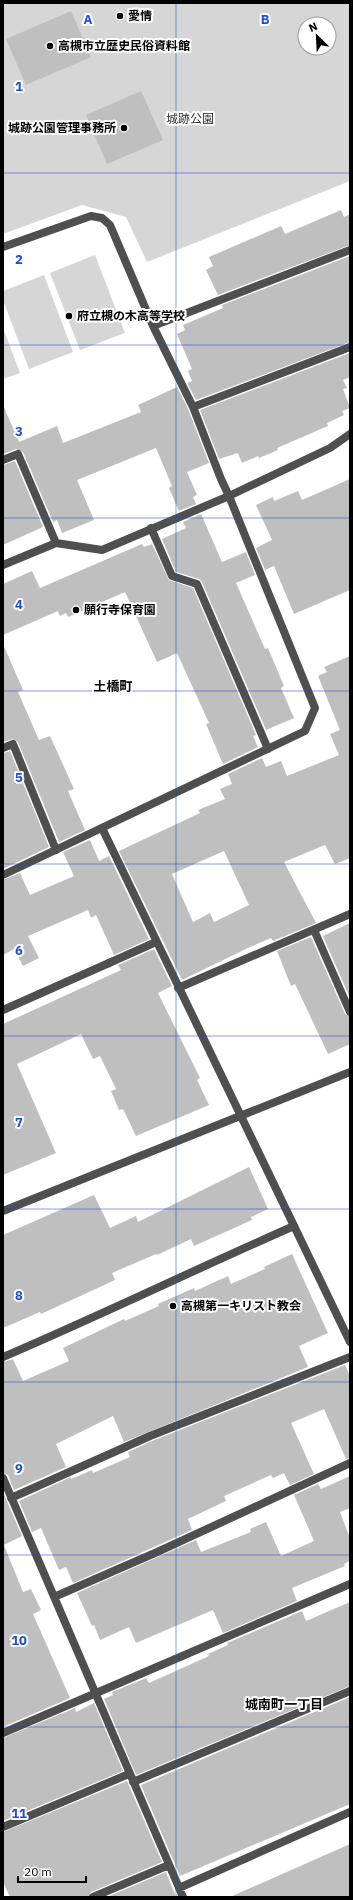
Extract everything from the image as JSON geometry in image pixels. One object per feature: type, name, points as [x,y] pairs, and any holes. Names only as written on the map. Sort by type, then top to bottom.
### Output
[{"type":"street","points":[[3,246],[91,216],[102,218],[110,225],[153,326],[193,407],[315,708],[305,731],[3,875]]},
{"type":"street","points":[[153,326],[350,250]]},
{"type":"street","points":[[193,407],[350,347]]},
{"type":"street","points":[[3,565],[56,543],[102,550],[229,496],[330,448],[350,434]]},
{"type":"street","points":[[3,460],[18,454],[56,543]]},
{"type":"street","points":[[151,528],[172,576],[197,584],[268,749]]},
{"type":"street","points":[[3,748],[13,744],[56,850]]},
{"type":"street","points":[[102,828],[239,1115],[350,1342]]},
{"type":"street","points":[[178,988],[350,914]]},
{"type":"street","points":[[314,930],[350,1012]]},
{"type":"street","points":[[3,1010],[156,942]]},
{"type":"street","points":[[3,1211],[239,1115],[350,1072]]},
{"type":"street","points":[[3,1357],[104,1314],[215,1260],[294,1226]]},
{"type":"street","points":[[11,1498],[150,1436],[350,1357]]},
{"type":"street","points":[[54,1597],[350,1463]]},
{"type":"street","points":[[3,1478],[128,1774],[133,1782],[182,1897]]},
{"type":"street","points":[[3,1733],[350,1584]]},
{"type":"street","points":[[133,1782],[350,1691]]},
{"type":"street","points":[[3,1827],[128,1774]]},
{"type":"street","points":[[179,1888],[350,1812]]},
{"type":"street","points":[[93,1897],[169,1865]]},
{"type":"green space","name":"城跡公園","points":[[3,3],[350,3],[350,181],[147,262],[126,217],[82,205],[3,234]]},
{"type":"green space","points":[[95,255],[125,333],[80,350],[50,273]]},
{"type":"green space","points":[[44,275],[73,352],[29,369],[3,300],[3,291]]},
{"type":"green space","points":[[3,328],[20,373],[3,379]]},
{"type":"building","points":[[71,11],[91,57],[26,85],[6,39]]},
{"type":"building","name":"城跡公園管理事務所","points":[[141,91],[163,140],[107,164],[86,115]]},
{"type":"building","points":[[341,210],[344,217],[350,214],[350,245],[218,295],[206,270],[213,266],[209,257],[281,226],[285,234]]},
{"type":"building","points":[[350,256],[350,342],[196,400],[187,383],[192,381],[188,371],[192,369],[177,334],[185,330],[183,325],[223,308],[222,305]]},
{"type":"building","points":[[350,353],[350,377],[343,380],[347,388],[343,389],[350,408],[342,411],[344,415],[327,423],[328,426],[277,448],[278,450],[259,458],[258,456],[242,463],[238,453],[219,459],[200,410]]},
{"type":"building","points":[[177,387],[188,409],[209,463],[187,472],[197,495],[193,497],[196,504],[179,511],[169,488],[172,486],[156,448],[77,480],[94,520],[62,533],[57,520],[53,522],[23,452],[16,449],[3,454],[3,405],[19,442],[57,426],[63,443],[141,412],[138,405]]},
{"type":"building","points":[[15,461],[43,527],[3,545],[3,465]]},
{"type":"building","points":[[350,479],[350,590],[294,614],[274,566],[265,570],[256,548],[272,540],[256,505],[273,497],[274,501],[298,491],[302,500]]},
{"type":"building","points":[[201,514],[222,562],[246,552],[255,575],[236,583],[265,649],[268,648],[284,686],[281,688],[294,718],[266,730],[202,582],[199,579],[176,572],[162,539],[186,528],[183,522]]},
{"type":"building","points":[[142,544],[144,547],[152,544],[169,580],[193,588],[256,735],[253,736],[258,747],[223,764],[206,724],[209,723],[177,653],[157,662],[125,592],[68,617],[66,613],[60,616],[58,611],[3,635],[3,584],[32,571],[40,588]]},
{"type":"building","points":[[3,644],[23,690],[18,692],[39,740],[50,736],[74,789],[68,791],[85,830],[59,842],[18,742],[13,739],[3,742]]},
{"type":"building","points":[[350,656],[350,858],[335,864],[325,845],[284,862],[316,923],[273,941],[271,938],[182,980],[119,851],[200,813],[198,810],[225,799],[220,789],[232,784],[228,774],[262,758],[266,767],[281,761],[287,776],[339,755],[330,734],[340,730],[318,676],[327,672],[324,667]],"holes":[[[224,851],[249,905],[214,922],[210,913],[193,922],[172,874]]]},
{"type":"building","points":[[10,751],[49,847],[3,869],[3,753]]},
{"type":"building","points":[[90,840],[99,861],[109,856],[149,939],[114,955],[96,915],[91,918],[88,910],[28,936],[39,958],[23,966],[14,949],[3,955],[3,880],[20,873],[30,895],[74,876],[63,852]]},
{"type":"building","points":[[350,923],[350,998],[322,934],[323,936]]},
{"type":"building","points":[[311,937],[345,1014],[350,1017],[350,1044],[328,1054],[295,984],[291,986],[277,951]]},
{"type":"building","points":[[154,949],[172,986],[158,993],[200,1078],[197,1080],[209,1105],[136,1136],[123,1109],[119,1110],[111,1091],[116,1089],[100,1056],[93,1059],[81,1034],[17,1064],[56,1153],[3,1175],[3,1024],[121,970],[118,965]]},
{"type":"building","points":[[249,1167],[268,1209],[251,1217],[252,1220],[194,1246],[191,1239],[157,1255],[156,1254],[112,1273],[115,1280],[41,1314],[40,1312],[3,1328],[3,1235],[94,1195],[110,1228],[136,1216],[138,1222]]},
{"type":"building","points":[[292,1254],[328,1333],[299,1346],[308,1367],[124,1442],[113,1416],[56,1444],[66,1467],[14,1490],[8,1475],[3,1473],[3,1362],[13,1359],[23,1381],[69,1361],[63,1348],[124,1319],[125,1321],[194,1288],[195,1291],[228,1276],[231,1284],[265,1269],[264,1267]]},
{"type":"building","points":[[345,1365],[350,1376],[350,1458],[346,1459],[324,1409],[291,1423],[314,1474],[290,1485],[284,1473],[273,1478],[271,1475],[224,1496],[226,1501],[188,1519],[192,1530],[73,1583],[66,1567],[59,1570],[41,1528],[32,1532],[19,1501],[71,1477],[71,1479],[92,1470],[93,1473],[130,1457],[128,1452],[152,1441]]},
{"type":"building","points":[[350,1476],[350,1508],[340,1512],[350,1538],[350,1561],[344,1564],[345,1566],[292,1588],[297,1601],[223,1633],[213,1610],[136,1643],[129,1627],[100,1640],[94,1625],[92,1626],[77,1593],[196,1540],[201,1552],[251,1532],[250,1529],[266,1522],[281,1556],[314,1541],[294,1495],[318,1484],[321,1489]]},
{"type":"building","points":[[3,1492],[22,1536],[4,1545],[23,1592],[31,1589],[41,1610],[33,1614],[70,1698],[3,1727]]},
{"type":"building","points":[[350,1602],[350,1686],[136,1775],[104,1699],[113,1695],[112,1692],[146,1678],[149,1683],[209,1656],[208,1654],[228,1645],[227,1643],[302,1611],[306,1621]]},
{"type":"building","points":[[350,1697],[350,1804],[180,1876],[141,1785]]},
{"type":"building","points":[[94,1703],[123,1771],[3,1821],[3,1738],[75,1708],[76,1712]]},
{"type":"building","points":[[127,1781],[162,1862],[91,1892],[88,1897],[10,1897],[3,1882],[3,1832]]},
{"type":"building","points":[[350,1844],[350,1897],[230,1897]]},
{"type":"building","points":[[166,1872],[176,1897],[107,1897]]},
{"type":"place","name":"愛情","points":[[120,16]]},
{"type":"place","name":"高槻市立歴史民俗資料館","points":[[50,46]]},
{"type":"place","name":"城跡公園管理事務所","points":[[124,128]]},
{"type":"place","name":"府立槻の木高等学校","points":[[69,316]]},
{"type":"place","name":"願行寺保育園","points":[[76,610]]},
{"type":"place","name":"高槻第一キリスト教会","points":[[173,1306]]},
{"type":"district","name":"土橋町","points":[[113,686]]},
{"type":"district","name":"城南町一丁目","points":[[284,1704]]}]
